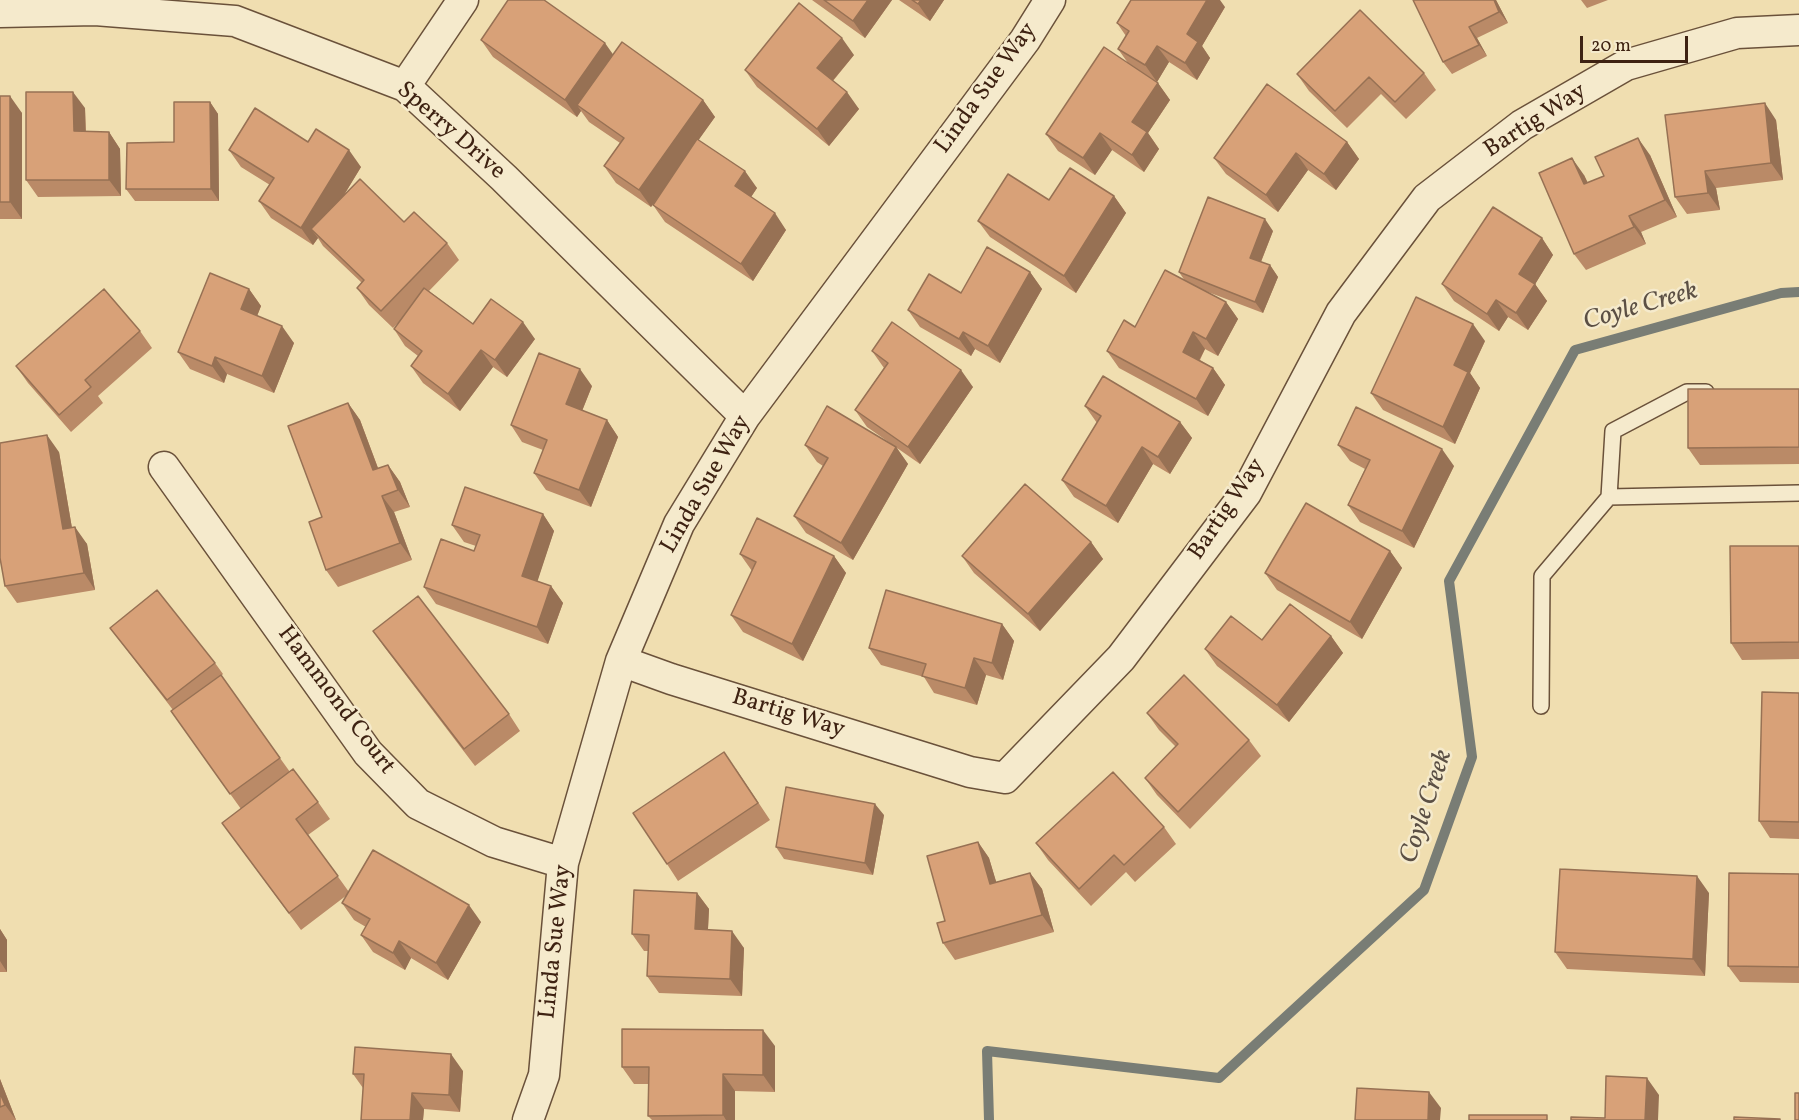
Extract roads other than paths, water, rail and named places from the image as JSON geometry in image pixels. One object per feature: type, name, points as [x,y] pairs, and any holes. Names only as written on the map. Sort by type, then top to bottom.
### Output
[{"type":"street","points":[[405,86],[464,0]]},
{"type":"street","name":"Linda Sue Way","points":[[528,1120],[544,1075],[563,863],[621,661],[679,524],[745,416],[1025,40],[1050,0]]},
{"type":"street","name":"Sperry Drive","points":[[0,12],[95,10],[236,21],[405,86],[504,178],[745,416]]},
{"type":"street","name":"Bartig Way","points":[[621,661],[668,678],[970,772],[1005,778],[1121,658],[1246,493],[1341,313],[1427,198],[1522,125],[1626,65],[1737,33],[1799,30]]},
{"type":"street","name":"Hammond Court","points":[[164,467],[368,753],[418,804],[494,842],[563,863]]},
{"type":"lane","points":[[1541,706],[1542,576],[1609,496],[1613,431],[1686,392],[1720,392]]},
{"type":"lane","points":[[1609,496],[1799,493]]},
{"type":"waterway","name":"Coyle Creek","points":[[989,1120],[987,1051],[1219,1078],[1424,890],[1472,757],[1449,581],[1575,350],[1781,293],[1799,292]]}]
